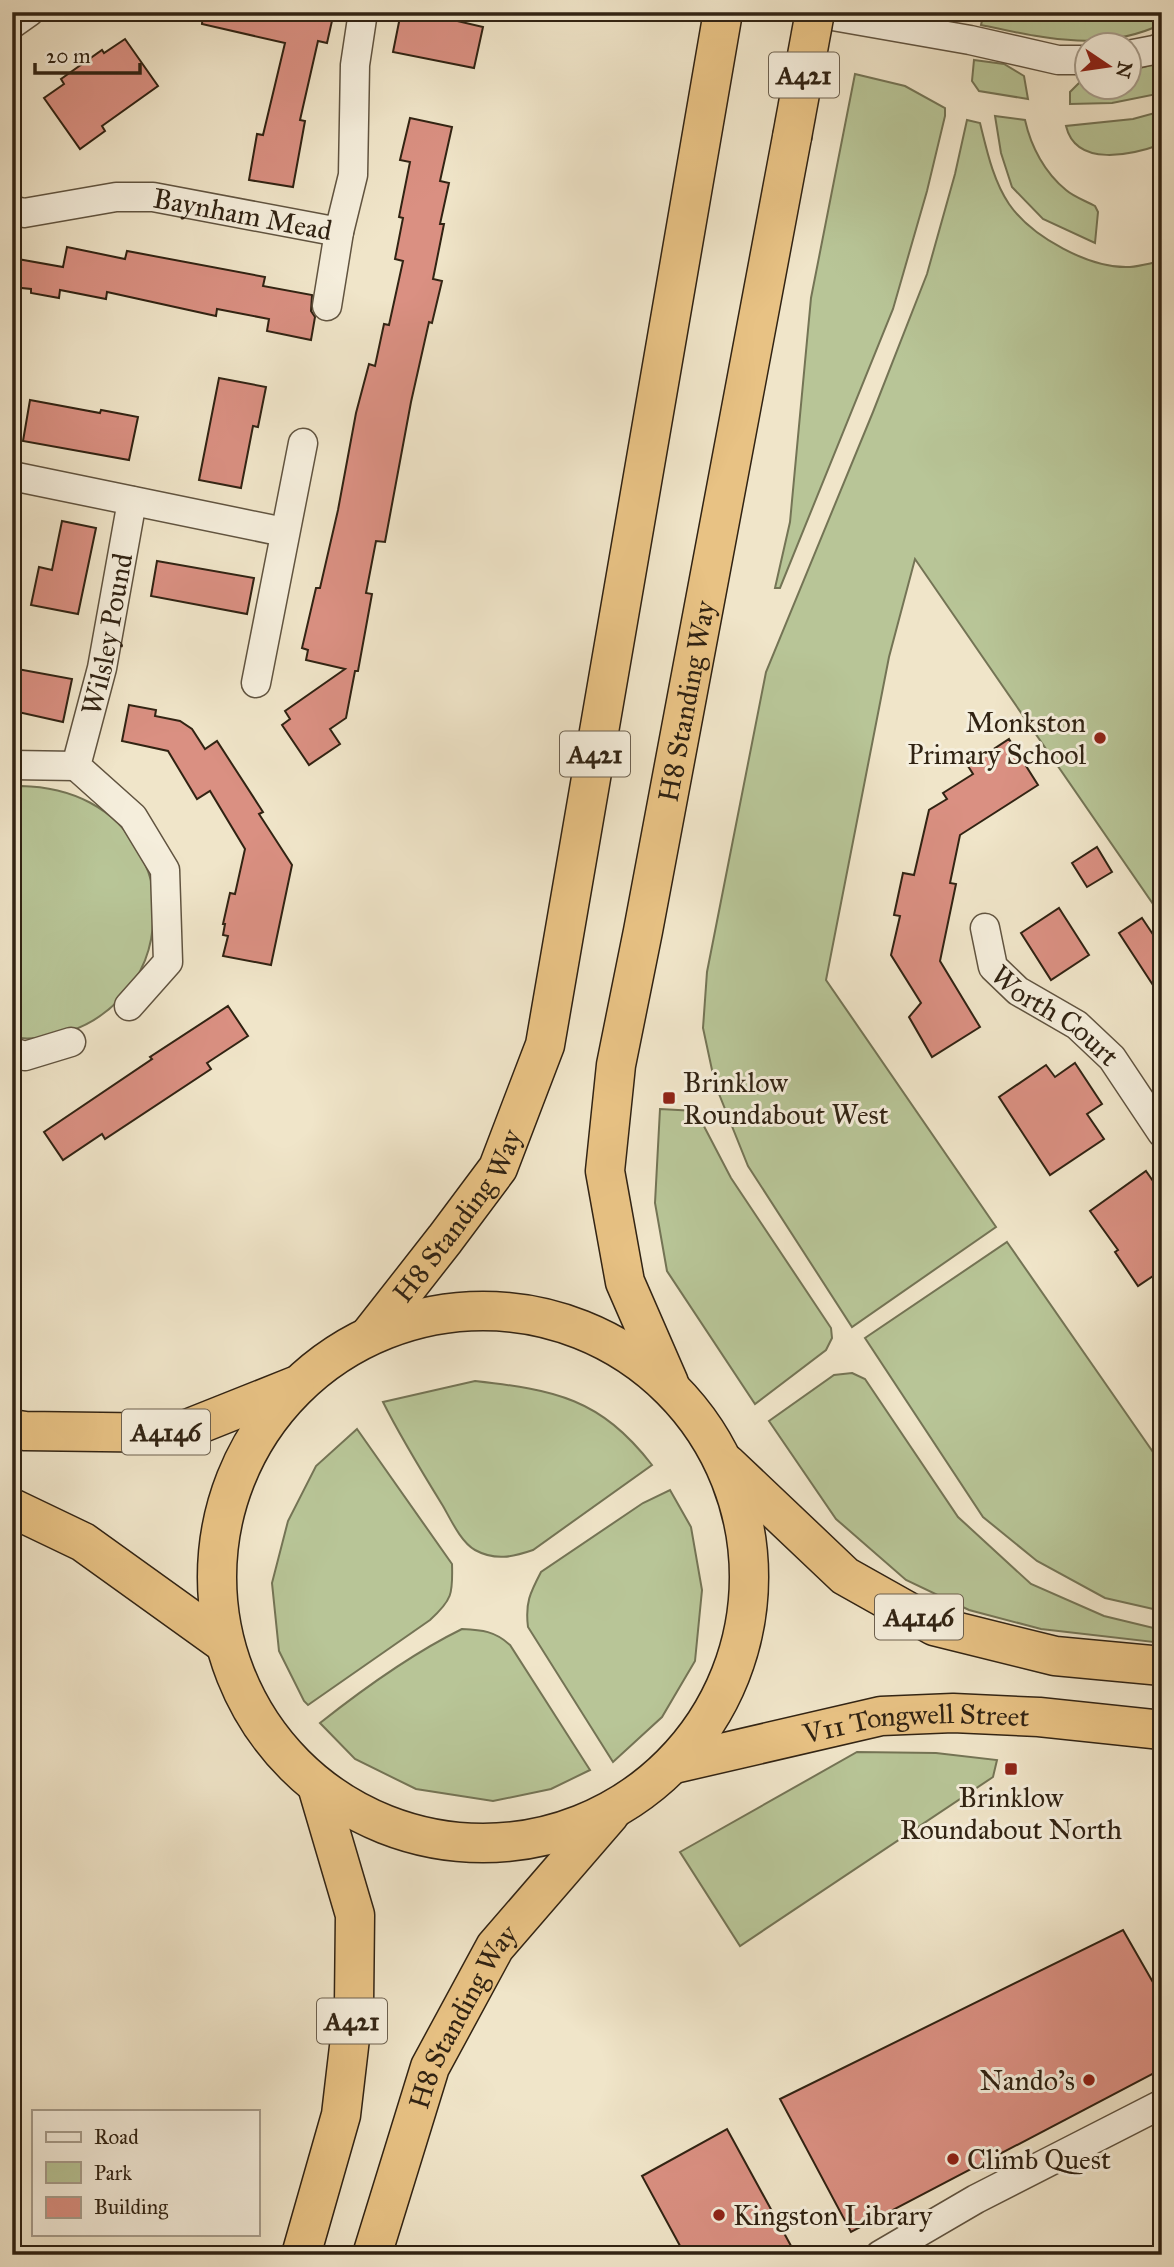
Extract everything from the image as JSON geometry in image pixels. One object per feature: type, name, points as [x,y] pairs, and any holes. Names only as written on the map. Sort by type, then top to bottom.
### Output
[{"type":"highway","name":"H8 Standing Way","points":[[369,1336],[498,1168],[545,1045],[723,12]]},
{"type":"highway","name":"H8 Standing Way","points":[[674,1389],[625,1282],[605,1171],[616,1065],[816,12]]},
{"type":"highway","points":[[446,1312],[527,1313],[604,1338],[674,1389],[726,1463],[749,1541],[747,1621],[722,1698],[674,1764],[645,1790],[612,1812],[538,1839],[460,1844],[385,1826],[317,1786],[286,1757],[247,1700],[225,1644],[217,1574],[226,1505],[254,1440],[298,1385],[331,1357],[369,1336],[446,1312]]},
{"type":"highway","name":"A4146","points":[[12,1429],[177,1433],[298,1385]]},
{"type":"highway","name":"A4146","points":[[726,1463],[845,1576],[934,1626],[1055,1656],[1162,1666]]},
{"type":"highway","points":[[12,1508],[83,1542],[225,1644]]},
{"type":"highway","name":"V11 Tongwell Street","points":[[674,1764],[881,1716],[953,1713],[1039,1717],[1162,1730]]},
{"type":"highway","name":"A421","points":[[301,2255],[341,2115],[354,2004],[355,1915],[317,1786]]},
{"type":"highway","name":"H8 Standing Way","points":[[372,2255],[430,2067],[495,1948],[612,1812]]},
{"type":"street","points":[[12,24],[29,12]]},
{"type":"street","name":"Baynham Mead","points":[[12,210],[24,213],[116,198],[153,197],[338,232],[353,175],[355,65],[363,12]]},
{"type":"street","points":[[810,12],[1072,60]]},
{"type":"street","points":[[1142,52],[1162,47]]},
{"type":"street","points":[[327,306],[338,232]]},
{"type":"street","points":[[256,683],[303,443]]},
{"type":"street","points":[[12,476],[284,532]]},
{"type":"street","name":"Wilsley Pound","points":[[76,766],[102,668],[132,501]]},
{"type":"street","points":[[12,765],[76,766],[133,817],[164,870],[168,962],[129,1006]]},
{"type":"street","name":"Worth Court","points":[[985,928],[993,967],[1018,991],[1077,1025],[1112,1058],[1162,1133]]},
{"type":"street","points":[[12,1052],[25,1056],[71,1042]]},
{"type":"street","points":[[880,2255],[976,2199],[1162,2104]]},
{"type":"green space","points":[[984,12],[1162,12],[1162,24],[1142,32],[1072,32],[1072,40],[981,25]]},
{"type":"green space","points":[[974,60],[1004,64],[1024,76],[1028,99],[979,91],[972,81]]},
{"type":"green space","points":[[1162,60],[1162,93],[1142,97],[1142,67]]},
{"type":"green space","points":[[855,74],[905,86],[945,108],[945,116],[927,191],[893,309],[780,588],[775,588],[790,522],[811,298]]},
{"type":"green space","points":[[1072,90],[1072,102],[1117,102],[1070,104]]},
{"type":"green space","points":[[1162,111],[1162,144],[1136,152],[1106,155],[1093,153],[1081,148],[1072,139],[1066,126],[1133,119]]},
{"type":"green space","points":[[995,116],[1025,120],[1035,150],[1045,168],[1069,192],[1095,206],[1098,212],[1095,243],[1043,219],[1012,187],[1001,153]]},
{"type":"green space","points":[[967,120],[980,123],[995,175],[1009,204],[1047,239],[1097,263],[1130,267],[1162,261],[1162,917],[915,559],[889,657],[826,980],[996,1227],[852,1327],[748,1166],[715,1084],[703,1028],[707,972],[766,672],[927,274]]},
{"type":"green space","points":[[21,786],[74,795],[90,802],[118,823],[139,852],[149,874],[153,897],[153,926],[149,949],[140,971],[119,1000],[84,1026],[56,1035],[27,1038],[12,1037],[12,787]]},
{"type":"green space","points":[[660,1109],[696,1111],[731,1178],[831,1328],[832,1338],[826,1350],[755,1404],[667,1271],[655,1203]]},
{"type":"green space","points":[[1007,1242],[1162,1465],[1162,1611],[1105,1598],[1037,1561],[983,1517],[865,1338]]},
{"type":"green space","points":[[852,1373],[865,1379],[958,1517],[1031,1584],[1104,1616],[1162,1630],[1162,1643],[1041,1629],[969,1610],[906,1580],[836,1519],[769,1421],[834,1375]]},
{"type":"green space","points":[[475,1381],[529,1388],[574,1401],[614,1425],[652,1465],[533,1550],[504,1557],[490,1556],[475,1550],[457,1530],[383,1402]]},
{"type":"green space","points":[[357,1429],[452,1564],[450,1596],[430,1620],[308,1705],[279,1651],[272,1583],[288,1521],[316,1466]]},
{"type":"green space","points":[[670,1490],[691,1527],[702,1590],[695,1661],[662,1717],[613,1762],[528,1627],[528,1605],[541,1572],[643,1503]]},
{"type":"green space","points":[[462,1629],[488,1632],[510,1645],[590,1770],[551,1789],[493,1801],[416,1789],[355,1759],[320,1723],[389,1672]]},
{"type":"green space","points":[[857,1752],[936,1753],[997,1760],[993,1777],[740,1946],[680,1852]]},
{"type":"building","points":[[203,12],[334,12],[327,43],[318,41],[300,120],[305,121],[293,187],[249,180],[257,134],[263,135],[285,43],[202,24]]},
{"type":"building","points":[[401,12],[419,12],[483,27],[474,68],[393,52]]},
{"type":"building","points":[[125,39],[158,86],[102,126],[105,131],[80,149],[44,98],[64,84],[61,79],[102,50],[104,53]]},
{"type":"building","points":[[410,118],[452,127],[440,181],[449,183],[440,224],[444,224],[433,279],[442,281],[432,323],[429,322],[411,402],[385,542],[376,541],[366,593],[372,594],[358,671],[355,671],[346,718],[330,729],[340,744],[309,765],[282,725],[290,719],[285,711],[345,669],[306,660],[308,650],[302,648],[316,588],[320,588],[338,510],[356,413],[369,364],[375,366],[384,324],[389,325],[403,261],[395,259],[403,218],[399,217],[410,162],[400,160]]},
{"type":"building","points":[[67,247],[125,259],[127,251],[265,277],[263,286],[312,295],[311,311],[315,317],[311,340],[267,331],[269,319],[217,309],[216,316],[107,292],[106,299],[60,290],[59,298],[31,293],[31,289],[12,287],[12,258],[63,267]]},
{"type":"building","points":[[219,378],[266,387],[258,427],[253,426],[241,488],[199,480]]},
{"type":"building","points":[[30,400],[138,417],[129,460],[23,441]]},
{"type":"building","points":[[62,521],[96,528],[78,614],[31,605],[39,567],[52,570]]},
{"type":"building","points":[[157,561],[254,578],[247,614],[151,596]]},
{"type":"building","points":[[12,668],[72,679],[63,722],[18,712],[20,702],[12,701]]},
{"type":"building","points":[[129,705],[156,710],[155,716],[180,721],[192,729],[205,749],[217,741],[263,812],[259,814],[292,865],[271,965],[223,956],[228,936],[223,935],[223,924],[230,893],[235,894],[245,849],[210,791],[197,799],[168,751],[122,741]]},
{"type":"building","points":[[1009,739],[1038,785],[960,835],[950,883],[956,884],[940,961],[980,1027],[932,1057],[909,1017],[921,1003],[891,955],[900,916],[894,915],[903,873],[914,875],[929,810],[947,799],[943,793],[973,774],[968,766]]},
{"type":"building","points":[[1097,847],[1112,872],[1087,887],[1072,863]]},
{"type":"building","points":[[1059,908],[1089,955],[1051,980],[1021,933]]},
{"type":"building","points":[[1142,918],[1162,948],[1162,999],[1119,933]]},
{"type":"building","points":[[228,1006],[248,1036],[207,1063],[211,1069],[105,1139],[102,1134],[63,1160],[44,1132]]},
{"type":"building","points":[[1075,1063],[1102,1104],[1087,1114],[1104,1139],[1050,1175],[999,1097],[1046,1065],[1055,1077]]},
{"type":"building","points":[[1146,1171],[1162,1194],[1162,1270],[1138,1286],[1115,1252],[1118,1250],[1090,1211]]},
{"type":"building","points":[[1123,1930],[1162,1998],[1162,2069],[851,2232],[780,2099]]},
{"type":"building","name":"Kingston Library","points":[[727,2129],[796,2255],[685,2255],[642,2176]]},
{"type":"place","name":"Monkston Primary School","points":[[1100,738]]},
{"type":"place","name":"Brinklow Roundabout West","points":[[669,1098]]},
{"type":"place","name":"Brinklow Roundabout North","points":[[1011,1769]]},
{"type":"place","name":"Nando's","points":[[1089,2080]]},
{"type":"place","name":"Climb Quest","points":[[953,2159]]},
{"type":"place","name":"Kingston Library","points":[[719,2215]]}]
